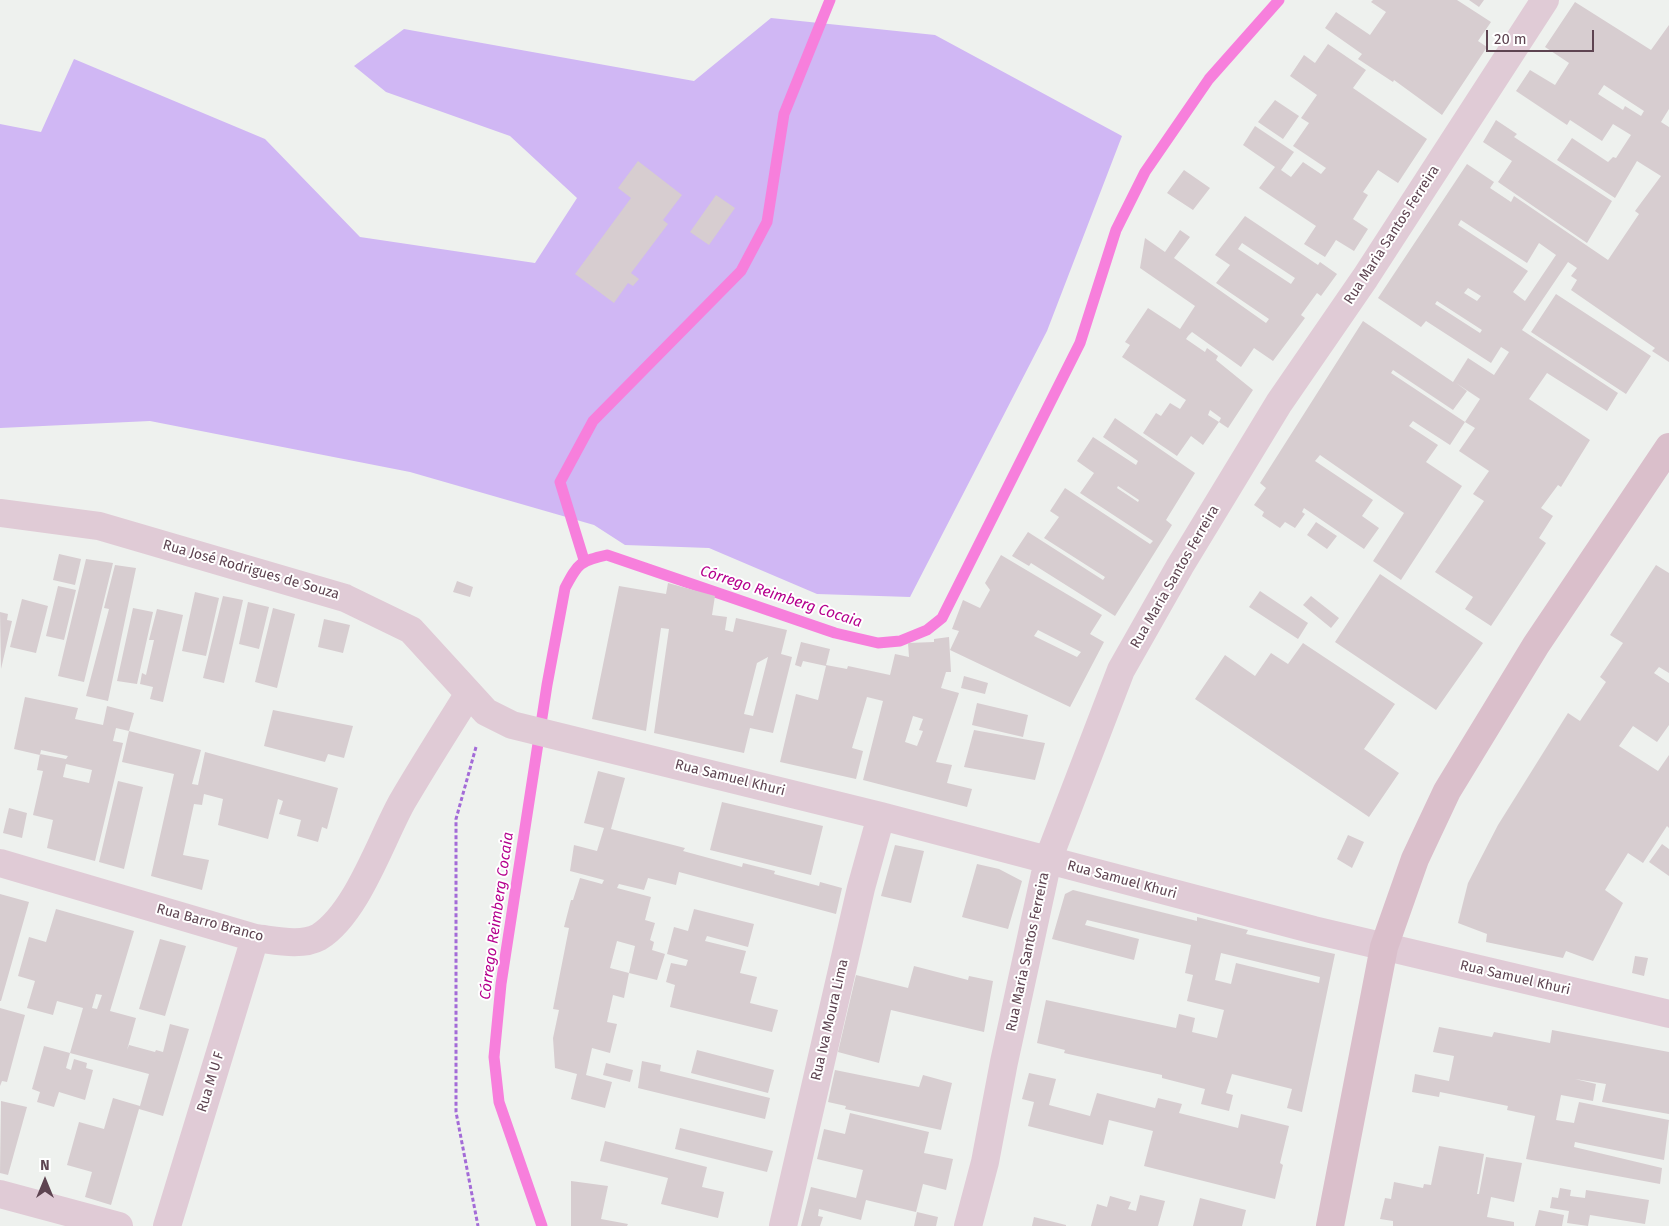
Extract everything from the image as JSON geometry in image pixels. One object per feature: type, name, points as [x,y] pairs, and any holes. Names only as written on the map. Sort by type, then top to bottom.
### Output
[{"type":"main road","points":[[1330,1226],[1384,947],[1415,859],[1447,791],[1536,645],[1669,447]]},
{"type":"street","name":"Rua Maria Santos Ferreira","points":[[968,1226],[985,1162],[1004,1062],[1048,860],[1121,670],[1180,566],[1279,403],[1365,278],[1545,0]]},
{"type":"street","name":"Rua José Rodrigues de Souza","points":[[0,513],[100,526],[345,598],[411,630],[477,704]]},
{"type":"street","name":"Rua Samuel Khuri","points":[[477,704],[512,725],[881,816],[1384,947],[1669,1014]]},
{"type":"street","name":"Rua Barro Branco","points":[[0,863],[255,938],[296,942],[317,938],[335,925],[353,899],[402,802],[477,704]]},
{"type":"street","name":"Rua Iva Moura Lima","points":[[783,1226],[861,888],[881,816]]},
{"type":"street","name":"Rua M U F","points":[[167,1226],[255,938]]},
{"type":"street","points":[[0,1194],[119,1226]]},
{"type":"path","points":[[477,704],[456,818],[456,1112],[478,1226]]},
{"type":"shaded area","points":[[771,18],[935,35],[1122,136],[1047,331],[910,597],[817,594],[709,548],[625,545],[594,525],[410,472],[150,421],[0,428],[0,124],[41,132],[74,59],[265,139],[360,237],[535,263],[577,198],[510,136],[386,92],[354,66],[404,29],[694,81]]},
{"type":"building","points":[[1373,0],[1457,0],[1491,22],[1478,41],[1487,47],[1442,115],[1394,80],[1393,82],[1358,59],[1362,54],[1325,28],[1336,12],[1370,35],[1386,12],[1371,2]]},
{"type":"building","points":[[1469,0],[1484,0],[1479,7]]},
{"type":"building","points":[[1575,2],[1651,50],[1669,25],[1669,109],[1661,122],[1669,127],[1669,362],[1652,351],[1655,348],[1571,290],[1577,280],[1571,276],[1577,268],[1568,262],[1522,330],[1618,393],[1607,411],[1547,373],[1529,399],[1590,440],[1561,487],[1558,485],[1541,508],[1553,516],[1539,538],[1546,543],[1491,626],[1465,609],[1473,597],[1435,572],[1484,501],[1473,494],[1489,471],[1459,451],[1475,428],[1465,422],[1450,445],[1413,421],[1409,426],[1438,445],[1426,462],[1462,486],[1401,580],[1373,561],[1404,513],[1320,455],[1315,461],[1373,500],[1362,516],[1379,528],[1364,549],[1304,508],[1302,512],[1305,514],[1295,528],[1285,522],[1280,528],[1262,516],[1264,512],[1254,505],[1266,488],[1260,483],[1363,321],[1453,382],[1468,358],[1494,375],[1509,352],[1501,347],[1491,363],[1426,321],[1421,327],[1378,298],[1467,164],[1494,182],[1490,188],[1511,202],[1514,196],[1608,260],[1639,214],[1635,211],[1661,176],[1637,161],[1615,198],[1557,160],[1572,138],[1608,162],[1613,157],[1616,158],[1631,135],[1613,124],[1602,141],[1570,120],[1567,125],[1516,91],[1530,70],[1555,85],[1569,63],[1545,47]],"holes":[[[1604,85],[1644,111],[1641,116],[1625,106],[1623,110],[1598,94]],[[1461,220],[1527,263],[1539,243],[1556,255],[1525,301],[1513,292],[1528,271],[1458,225]],[[1468,288],[1481,296],[1477,301],[1464,293]],[[1437,301],[1482,330],[1480,333],[1435,304]],[[1393,370],[1453,410],[1467,391],[1456,383],[1480,399],[1465,422],[1391,373]]]},
{"type":"building","points":[[1328,44],[1366,70],[1353,88],[1427,139],[1398,183],[1378,170],[1363,192],[1368,195],[1353,219],[1368,229],[1354,251],[1336,240],[1325,257],[1304,244],[1316,226],[1259,188],[1275,167],[1243,145],[1255,126],[1294,152],[1281,170],[1291,177],[1303,162],[1321,174],[1326,168],[1293,146],[1309,123],[1301,118],[1317,95],[1290,76],[1304,55],[1315,63]]},
{"type":"building","points":[[1275,100],[1299,116],[1283,139],[1258,122]]},
{"type":"building","points":[[1496,120],[1517,134],[1514,137],[1612,201],[1587,243],[1498,182],[1512,161],[1483,142]]},
{"type":"building","points":[[638,161],[682,195],[663,220],[668,224],[631,273],[639,279],[633,286],[628,283],[614,303],[575,274],[631,198],[618,188]]},
{"type":"building","points":[[1184,170],[1210,188],[1193,210],[1167,193]]},
{"type":"building","points":[[716,195],[735,208],[709,245],[690,232]]},
{"type":"building","points":[[1245,216],[1318,265],[1320,262],[1337,274],[1321,296],[1317,293],[1301,315],[1305,318],[1273,361],[1254,348],[1241,367],[1192,332],[1188,336],[1186,339],[1205,352],[1207,348],[1218,356],[1216,360],[1253,390],[1228,428],[1219,422],[1203,445],[1191,436],[1177,456],[1143,433],[1156,413],[1161,416],[1170,403],[1180,409],[1186,400],[1122,357],[1130,345],[1125,342],[1148,308],[1180,329],[1195,306],[1140,268],[1145,238],[1165,252],[1180,230],[1190,237],[1174,258],[1266,323],[1269,319],[1216,283],[1230,265],[1215,255]],"holes":[[[1242,243],[1295,278],[1291,284],[1238,249]],[[1210,410],[1221,418],[1219,422],[1208,415]]]},
{"type":"building","points":[[1556,294],[1651,356],[1626,394],[1531,332]]},
{"type":"building","points":[[1115,418],[1195,473],[1166,520],[1172,525],[1115,616],[1031,563],[1029,566],[1012,556],[1028,532],[1103,580],[1105,577],[1044,538],[1059,517],[1050,511],[1065,488],[1150,544],[1153,541],[1080,493],[1094,473],[1077,461],[1093,437],[1136,465],[1138,461],[1103,437]],"holes":[[[1118,486],[1139,500],[1138,502],[1117,488]]]},
{"type":"building","points":[[1316,522],[1337,536],[1327,549],[1307,535]]},
{"type":"building","points":[[59,554],[81,559],[75,585],[53,580]]},
{"type":"building","points":[[1001,555],[1102,615],[1090,634],[1104,642],[1070,707],[950,650],[959,631],[952,629],[963,600],[980,608],[990,590],[985,583]],"holes":[[[1038,630],[1081,652],[1077,657],[1034,636]]]},
{"type":"building","points":[[86,559],[113,563],[84,682],[58,676]]},
{"type":"building","points":[[115,565],[136,568],[108,701],[86,696],[109,609],[104,608]]},
{"type":"building","points":[[1656,565],[1669,573],[1669,673],[1659,667],[1654,673],[1669,683],[1669,725],[1657,742],[1633,726],[1619,746],[1658,771],[1669,755],[1669,828],[1667,826],[1643,863],[1628,853],[1605,890],[1623,903],[1593,961],[1566,951],[1563,958],[1486,942],[1487,934],[1458,923],[1468,883],[1498,825],[1568,713],[1580,721],[1606,682],[1600,677],[1623,643],[1610,635]]},
{"type":"building","points":[[1380,574],[1483,643],[1436,710],[1335,642]]},
{"type":"building","points":[[457,581],[473,587],[470,597],[453,592]]},
{"type":"building","points":[[668,583],[715,596],[712,615],[727,617],[725,630],[733,632],[736,618],[787,630],[781,654],[792,657],[773,733],[750,728],[744,753],[654,733],[669,629],[661,628],[646,731],[592,719],[619,586],[666,594]],"holes":[[[768,657],[753,716],[744,714],[757,663]]]},
{"type":"building","points":[[58,586],[76,590],[64,640],[46,636]]},
{"type":"building","points":[[1260,591],[1308,623],[1298,639],[1249,607]]},
{"type":"building","points":[[195,592],[219,598],[206,656],[182,651]]},
{"type":"building","points":[[223,596],[243,600],[224,683],[203,678]]},
{"type":"building","points":[[1311,596],[1339,618],[1331,628],[1303,605]]},
{"type":"building","points":[[22,599],[48,606],[36,653],[10,647]]},
{"type":"building","points":[[248,602],[269,607],[259,649],[239,644]]},
{"type":"building","points":[[133,608],[153,612],[137,684],[117,681]]},
{"type":"building","points":[[273,608],[295,614],[277,688],[255,682]]},
{"type":"building","points":[[157,609],[183,615],[163,702],[150,699],[153,687],[140,684],[142,673],[146,675],[154,640],[149,640]]},
{"type":"building","points":[[0,612],[8,614],[7,620],[12,621],[1,669]]},
{"type":"building","points":[[324,619],[350,625],[343,653],[318,647]]},
{"type":"building","points":[[949,637],[951,672],[946,672],[941,688],[959,693],[936,762],[952,765],[947,783],[972,789],[967,807],[863,780],[883,701],[867,697],[852,748],[863,751],[856,779],[780,762],[796,694],[818,700],[826,666],[803,661],[801,667],[795,665],[801,642],[830,649],[826,665],[847,669],[848,666],[890,675],[895,654],[909,657],[908,643],[934,642],[934,639]],"holes":[[[913,716],[923,719],[919,730],[923,731],[917,746],[905,742]]]},
{"type":"building","points":[[1303,643],[1395,704],[1364,749],[1399,773],[1369,817],[1195,699],[1225,655],[1255,676],[1271,653],[1288,664]]},
{"type":"building","points":[[964,676],[988,683],[985,694],[961,688]]},
{"type":"building","points":[[25,697],[78,708],[75,719],[103,725],[107,706],[134,713],[129,731],[116,728],[113,741],[123,743],[95,861],[47,848],[53,820],[33,815],[43,771],[37,770],[40,755],[14,749]],"holes":[[[41,750],[68,756],[66,759],[40,754]],[[66,764],[92,770],[89,783],[63,777]]]},
{"type":"building","points":[[977,703],[1028,715],[1023,737],[972,725]]},
{"type":"building","points":[[273,710],[353,726],[344,758],[328,754],[325,762],[264,746]]},
{"type":"building","points":[[974,730],[1045,743],[1035,780],[964,767]]},
{"type":"building","points":[[129,731],[201,750],[192,784],[198,785],[205,752],[338,788],[327,829],[322,827],[318,842],[297,836],[301,820],[279,814],[283,801],[278,799],[268,839],[218,825],[223,799],[204,794],[202,805],[194,804],[183,855],[209,860],[202,890],[151,876],[174,774],[122,762]]},
{"type":"building","points":[[598,771],[625,778],[611,829],[685,848],[683,851],[742,867],[743,863],[775,871],[774,874],[819,886],[820,882],[842,888],[836,914],[679,872],[676,885],[648,878],[644,890],[619,884],[617,888],[651,897],[645,920],[655,923],[650,940],[654,942],[652,950],[665,954],[657,980],[629,973],[624,998],[613,995],[607,1022],[617,1024],[610,1053],[592,1048],[586,1075],[612,1082],[605,1108],[571,1099],[577,1074],[555,1068],[553,1038],[559,1010],[553,1009],[569,928],[564,927],[571,900],[573,900],[580,878],[602,884],[604,880],[570,871],[574,845],[597,851],[604,828],[584,823]],"holes":[[[617,941],[635,946],[629,973],[610,968]]]},
{"type":"building","points":[[118,781],[143,787],[124,869],[99,862]]},
{"type":"building","points":[[722,802],[823,826],[811,875],[710,850]]},
{"type":"building","points":[[9,808],[27,813],[22,838],[3,833]]},
{"type":"building","points":[[1348,835],[1364,842],[1352,868],[1337,859]]},
{"type":"building","points":[[1662,844],[1669,849],[1669,876],[1649,862]]},
{"type":"building","points":[[895,845],[924,851],[911,903],[881,896]]},
{"type":"building","points":[[977,864],[999,869],[1022,881],[1008,929],[962,917]]},
{"type":"building","points":[[1073,890],[1197,921],[1197,917],[1248,930],[1246,934],[1335,954],[1302,1112],[1287,1108],[1292,1089],[1232,1074],[1226,1093],[1233,1095],[1229,1111],[1201,1104],[1205,1089],[1162,1078],[1162,1075],[1064,1053],[1065,1050],[1037,1043],[1046,1000],[1176,1028],[1179,1014],[1195,1018],[1192,1032],[1217,1038],[1224,1010],[1187,1001],[1193,975],[1185,973],[1191,945],[1087,920],[1085,925],[1139,939],[1134,960],[1052,939],[1065,894]],"holes":[[[1221,953],[1320,977],[1319,983],[1236,963],[1231,984],[1215,980]]]},
{"type":"building","points":[[0,894],[29,902],[1,1001],[0,1001]]},
{"type":"building","points":[[56,909],[134,931],[110,1011],[136,1018],[127,1050],[129,1045],[155,1052],[156,1050],[163,1052],[170,1024],[189,1029],[163,1116],[139,1109],[111,1205],[85,1197],[92,1172],[67,1165],[79,1122],[104,1129],[113,1098],[140,1106],[149,1074],[70,1053],[83,1008],[57,1001],[53,1015],[27,1008],[35,981],[18,976],[29,937],[46,942]],"holes":[[[96,994],[102,995],[97,1009],[92,1008]]]},
{"type":"building","points":[[694,909],[754,924],[748,947],[707,936],[705,941],[746,951],[740,973],[757,977],[750,1003],[778,1010],[772,1032],[670,1007],[675,985],[666,982],[671,963],[686,966],[688,960],[667,954],[674,927],[688,931]]},
{"type":"building","points":[[160,939],[186,946],[165,1016],[139,1009]]},
{"type":"building","points":[[1635,956],[1648,958],[1644,976],[1632,973]]},
{"type":"building","points":[[914,966],[968,980],[969,976],[993,981],[984,1032],[891,1010],[879,1063],[838,1052],[856,975],[908,988]]},
{"type":"building","points":[[0,1008],[25,1015],[7,1082],[2,1081],[0,1086]]},
{"type":"building","points":[[1439,1027],[1492,1037],[1494,1032],[1550,1043],[1552,1030],[1669,1052],[1669,1114],[1602,1102],[1606,1084],[1575,1079],[1596,1084],[1593,1101],[1561,1095],[1556,1120],[1574,1123],[1579,1102],[1669,1120],[1664,1160],[1575,1142],[1574,1147],[1662,1168],[1660,1184],[1526,1159],[1535,1116],[1507,1110],[1508,1106],[1440,1092],[1439,1097],[1412,1092],[1415,1074],[1449,1081],[1454,1056],[1433,1052]]},
{"type":"building","points":[[44,1046],[70,1053],[66,1068],[71,1070],[74,1059],[87,1063],[86,1068],[93,1070],[85,1100],[59,1092],[54,1107],[37,1102],[40,1092],[32,1089]]},
{"type":"building","points":[[697,1050],[774,1070],[768,1093],[691,1073]]},
{"type":"building","points":[[642,1061],[661,1065],[660,1071],[770,1098],[765,1119],[638,1088]]},
{"type":"building","points":[[606,1063],[633,1070],[630,1082],[603,1075]]},
{"type":"building","points":[[835,1070],[919,1087],[923,1075],[952,1083],[941,1130],[845,1109],[846,1106],[828,1102]]},
{"type":"building","points":[[1029,1073],[1056,1079],[1049,1105],[1090,1116],[1097,1093],[1155,1108],[1158,1098],[1182,1104],[1179,1113],[1238,1128],[1241,1114],[1289,1126],[1280,1163],[1283,1165],[1275,1199],[1144,1166],[1153,1131],[1109,1120],[1103,1145],[1028,1126],[1034,1102],[1022,1099]]},
{"type":"building","points":[[1,1101],[27,1107],[8,1175],[0,1173]]},
{"type":"building","points":[[850,1113],[929,1132],[924,1153],[953,1159],[946,1190],[923,1184],[916,1212],[866,1200],[861,1220],[819,1209],[818,1216],[823,1217],[820,1226],[801,1226],[811,1187],[856,1198],[863,1170],[817,1159],[824,1129],[845,1134]]},
{"type":"building","points":[[680,1128],[773,1151],[767,1172],[675,1149]]},
{"type":"building","points":[[605,1141],[707,1167],[702,1187],[724,1192],[718,1218],[661,1204],[668,1178],[600,1161]]},
{"type":"building","points":[[1439,1146],[1484,1154],[1477,1194],[1479,1194],[1486,1157],[1522,1163],[1514,1202],[1491,1197],[1487,1217],[1514,1222],[1514,1226],[1393,1226],[1393,1221],[1380,1219],[1385,1198],[1391,1199],[1394,1182],[1423,1188],[1424,1184],[1431,1185]]},
{"type":"building","points":[[571,1181],[608,1186],[601,1219],[628,1224],[627,1226],[571,1226]]},
{"type":"building","points":[[1560,1188],[1571,1190],[1570,1196],[1585,1198],[1586,1190],[1649,1200],[1645,1224],[1590,1215],[1588,1226],[1567,1223],[1569,1211],[1550,1208],[1552,1197],[1558,1198]]},
{"type":"building","points":[[1140,1195],[1165,1201],[1158,1226],[1091,1226],[1097,1204],[1107,1207],[1110,1196],[1131,1202],[1128,1209],[1136,1211]]},
{"type":"building","points":[[1200,1198],[1246,1210],[1242,1226],[1193,1226]]},
{"type":"building","points":[[1539,1210],[1564,1215],[1562,1226],[1535,1226]]},
{"type":"building","points":[[917,1212],[938,1217],[936,1226],[914,1226]]},
{"type":"building","points":[[1034,1217],[1066,1225],[1066,1226],[1032,1226]]},
{"type":"waterway","points":[[584,560],[560,482],[593,421],[741,271],[767,222],[784,114],[830,0]]},
{"type":"waterway","name":"Córrego Reimberg Cocaia","points":[[542,1226],[499,1102],[494,1057],[501,984],[547,685],[565,588],[573,573],[585,561],[607,555],[835,633],[878,643],[900,641],[927,630],[942,618],[1080,343],[1116,230],[1145,172],[1209,79],[1279,0]]}]
